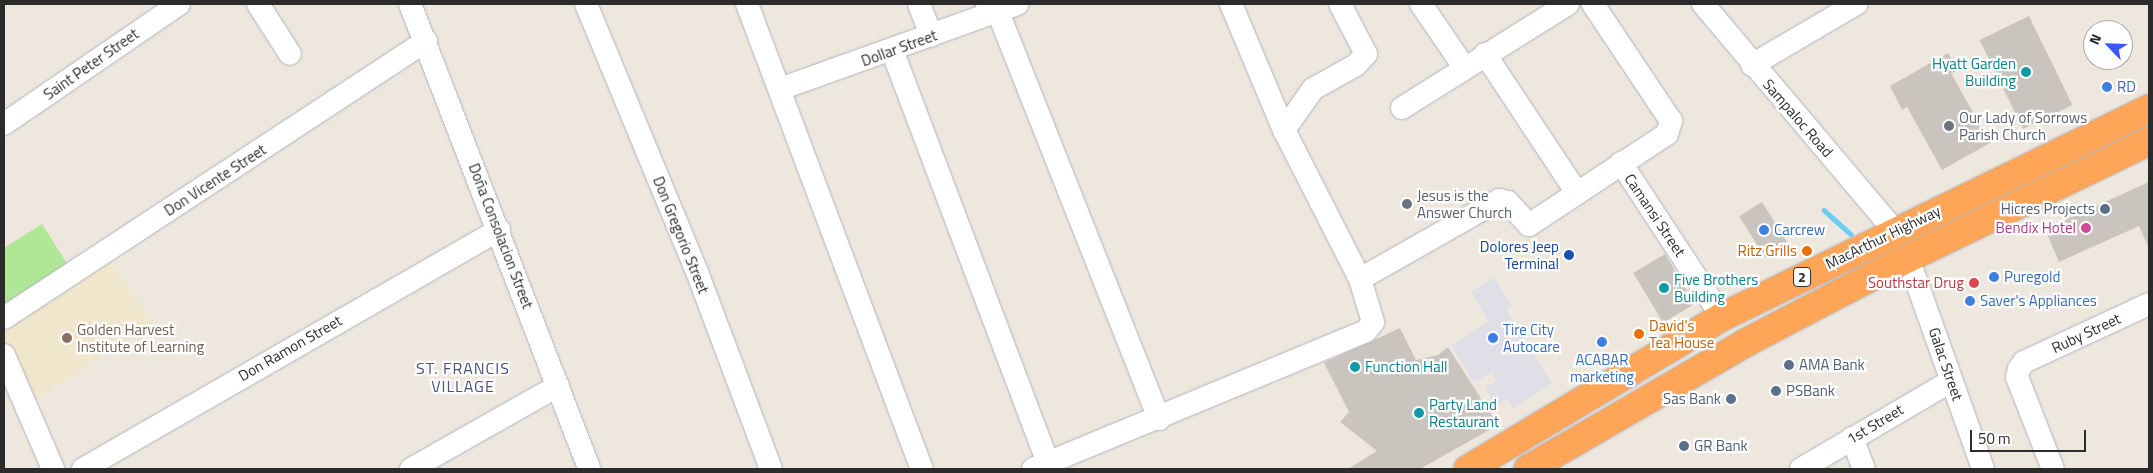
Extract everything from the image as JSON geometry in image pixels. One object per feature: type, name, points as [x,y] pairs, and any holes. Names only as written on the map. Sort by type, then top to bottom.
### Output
[{"type":"highway","name":"MacArthur Highway","points":[[1468,469],[1722,317],[1895,230],[2149,109]]},
{"type":"highway","name":"MacArthur Highway","points":[[1528,469],[1659,391],[1913,272],[2149,141]]},
{"type":"street","name":"Saint Peter Street","points":[[4,124],[179,4]]},
{"type":"street","points":[[258,4],[290,54]]},
{"type":"street","name":"Doña Consolacion Street","points":[[410,4],[499,230],[589,469]]},
{"type":"street","name":"Don Gregorio Street","points":[[586,4],[697,272],[770,469]]},
{"type":"street","points":[[747,4],[922,469]]},
{"type":"street","points":[[919,4],[931,36]]},
{"type":"street","points":[[892,50],[1040,466],[1159,419],[1366,331],[1374,322],[1360,278],[1284,130],[1231,4]]},
{"type":"street","points":[[1284,130],[1314,89],[1356,65],[1366,54],[1340,4]]},
{"type":"street","points":[[1421,4],[1464,67]]},
{"type":"street","points":[[1402,108],[1485,54],[1532,12],[1568,4]]},
{"type":"street","points":[[1360,278],[1499,200],[1508,202],[1529,225],[1666,134],[1671,120],[1592,4]]},
{"type":"street","name":"Sampaloc Road","points":[[1703,4],[1752,64],[1895,230]]},
{"type":"street","points":[[1752,64],[1856,4]]},
{"type":"street","points":[[1001,6],[1159,419]]},
{"type":"street","name":"Dollar Street","points":[[780,89],[931,36],[1001,6]]},
{"type":"street","name":"Don Vicente Street","points":[[4,318],[426,41]]},
{"type":"street","points":[[1485,54],[1576,193]]},
{"type":"street","name":"Camansi Street","points":[[1621,163],[1722,317]]},
{"type":"street","name":"Don Ramon Street","points":[[83,469],[499,230]]},
{"type":"street","name":"Galac Street","points":[[1913,272],[1983,469]]},
{"type":"street","name":"Ruby Street","points":[[2053,469],[2017,377],[2024,362],[2148,310]]},
{"type":"street","points":[[4,355],[53,469]]},
{"type":"street","name":"1st Street","points":[[1800,469],[1951,381]]},
{"type":"street","points":[[411,469],[558,386]]},
{"type":"street","points":[[1852,438],[1864,469]]},
{"type":"shaded area","name":"Golden Harvest Institute of Learning","points":[[108,257],[153,324],[32,401],[4,348],[4,328]]},
{"type":"shaded area","name":"Tire City Autocare","points":[[1494,277],[1512,306],[1506,310],[1552,384],[1513,408],[1507,399],[1495,406],[1485,388],[1496,381],[1492,372],[1474,383],[1451,345],[1489,322],[1471,292]]},
{"type":"green space","points":[[42,224],[71,270],[4,314],[4,248]]},
{"type":"building","name":"Hyatt Garden Building","points":[[2029,16],[2072,105],[2023,129],[1980,40]]},
{"type":"building","name":"Our Lady of Sorrows Parish Church","points":[[1948,53],[1958,70],[1951,73],[1990,143],[1942,170],[1907,107],[1902,110],[1890,86]]},
{"type":"building","points":[[2149,182],[2149,249],[2139,226],[2059,262],[2045,229]]},
{"type":"building","name":"Carcrew","points":[[1762,202],[1788,244],[1765,258],[1739,216]]},
{"type":"building","name":"Five Brothers Building","points":[[1665,254],[1695,304],[1663,323],[1633,273]]},
{"type":"building","name":"Party Land Restaurant","points":[[1400,328],[1416,360],[1438,355],[1448,347],[1498,425],[1420,469],[1348,469],[1377,451],[1340,422],[1349,412],[1324,363]]},
{"type":"waterway","points":[[1824,210],[1851,234]]},
{"type":"place","name":"Hyatt Garden Building","points":[[2026,72]]},
{"type":"place","name":"RD","points":[[2107,87]]},
{"type":"place","name":"Our Lady of Sorrows Parish Church","points":[[1949,126]]},
{"type":"place","name":"Jesus is the Answer Church","points":[[1407,204]]},
{"type":"place","name":"Hicres Projects","points":[[2105,209]]},
{"type":"place","name":"Bendix Hotel","points":[[2086,228]]},
{"type":"place","name":"Carcrew","points":[[1764,230]]},
{"type":"place","name":"Ritz Grills","points":[[1807,251]]},
{"type":"place","name":"Dolores Jeep Terminal","points":[[1569,255]]},
{"type":"place","name":"Puregold","points":[[1994,277]]},
{"type":"place","name":"Southstar Drug","points":[[1974,283]]},
{"type":"place","name":"Five Brothers Building","points":[[1664,288]]},
{"type":"place","name":"Saver's Appliances","points":[[1970,301]]},
{"type":"place","name":"David's Tea House","points":[[1639,334]]},
{"type":"place","name":"Golden Harvest Institute of Learning","points":[[67,338]]},
{"type":"place","name":"Tire City Autocare","points":[[1493,338]]},
{"type":"place","name":"ACABAR marketing","points":[[1602,342]]},
{"type":"place","name":"AMA Bank","points":[[1789,365]]},
{"type":"place","name":"Function Hall","points":[[1355,367]]},
{"type":"place","name":"PSBank","points":[[1776,391]]},
{"type":"place","name":"Sas Bank","points":[[1731,399]]},
{"type":"place","name":"Party Land Restaurant","points":[[1419,413]]},
{"type":"place","name":"GR Bank","points":[[1684,446]]},
{"type":"district","name":"ST. FRANCIS VILLAGE","points":[[463,377]]}]
